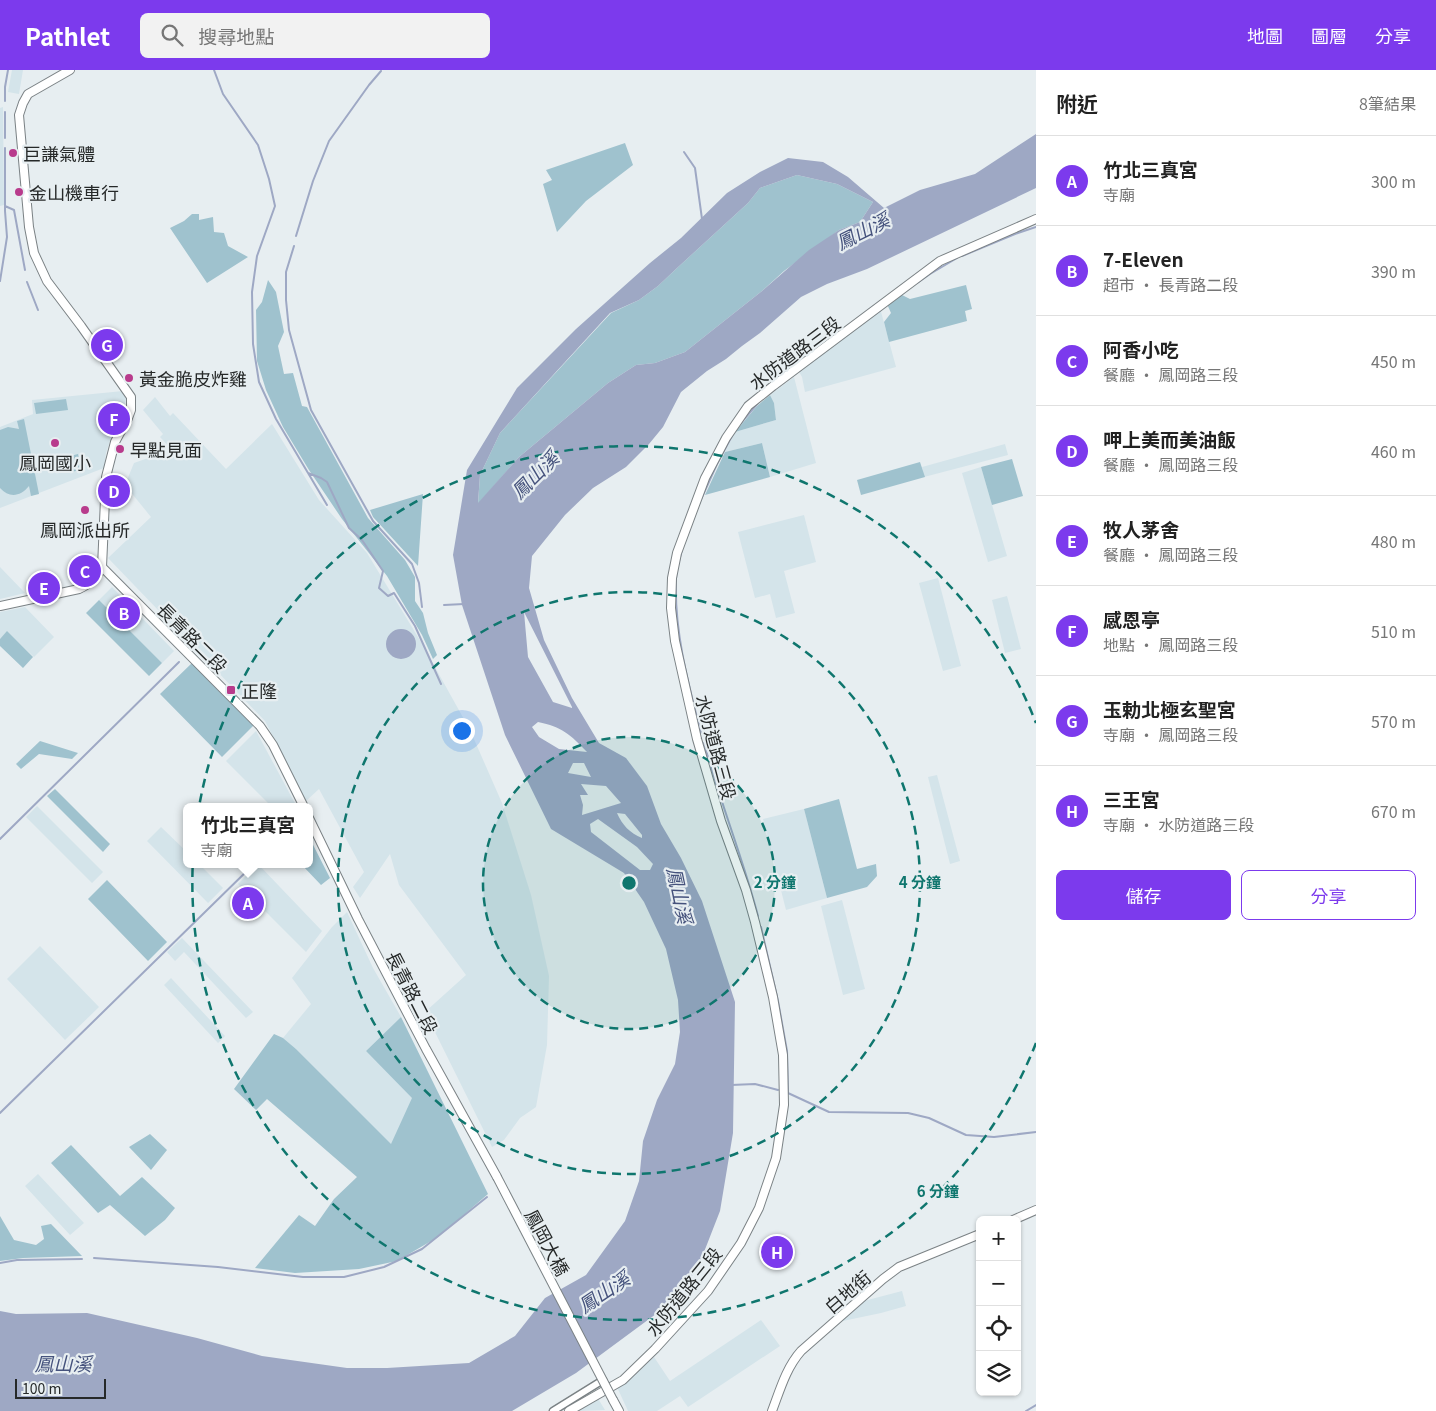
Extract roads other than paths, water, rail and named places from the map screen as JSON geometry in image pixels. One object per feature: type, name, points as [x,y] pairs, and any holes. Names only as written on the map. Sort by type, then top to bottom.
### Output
[{"type":"street","points":[[0,606],[86,586],[96,578],[102,568],[106,477],[114,443],[131,410],[131,397],[47,281],[36,259],[29,233],[19,115],[22,103],[28,94],[70,70]]},
{"type":"street","name":"水防道路三段","points":[[570,1411],[623,1380],[655,1349],[708,1291],[741,1243],[759,1208],[776,1158],[784,1105],[783,1055],[773,997],[756,922],[697,739],[675,641],[671,608],[672,578],[680,546],[705,478],[726,438],[748,406],[940,261],[1036,219]]},
{"type":"street","name":"長青路二段","points":[[102,568],[260,726],[273,745],[302,803]]},
{"type":"street","name":"長青路二段","points":[[313,826],[358,919],[426,1049],[497,1177]]},
{"type":"street","name":"鳳岡大橋","points":[[497,1177],[619,1411]]},
{"type":"street","points":[[1021,1217],[1036,1210]]},
{"type":"street","name":"白地街","points":[[772,1411],[786,1373],[793,1360],[883,1279],[899,1267],[976,1236]]},
{"type":"street","points":[[554,1411],[603,1380]]},
{"type":"water","name":"鳳山溪","points":[[1036,134],[1036,188],[867,269],[827,284],[801,297],[760,333],[681,392],[663,427],[649,444],[626,467],[593,488],[565,515],[532,556],[529,588],[544,640],[572,698],[599,743],[626,758],[647,786],[661,824],[681,858],[702,901],[735,1002],[733,1133],[720,1211],[697,1270],[660,1311],[576,1373],[512,1411],[0,1411],[0,1311],[16,1314],[87,1313],[197,1338],[262,1356],[347,1368],[387,1368],[469,1363],[515,1336],[545,1298],[586,1275],[625,1221],[639,1181],[643,1141],[657,1100],[675,1064],[680,1032],[678,1000],[666,949],[644,902],[624,873],[551,829],[505,735],[462,605],[453,555],[467,470],[517,388],[576,329],[681,238],[727,193],[760,172],[788,158],[823,162],[848,177],[884,208],[920,190],[975,174]],"holes":[[[797,175],[837,184],[873,202],[860,222],[839,230],[809,250],[762,291],[685,352],[655,363],[636,365],[608,383],[519,457],[478,503],[480,475],[500,433],[610,313],[639,300],[658,286],[748,203],[760,188]],[[524,612],[572,708],[553,702],[528,657]],[[538,722],[565,732],[587,752],[559,749],[539,737],[532,727]],[[573,763],[584,763],[591,777],[568,773]],[[581,784],[606,786],[621,803],[582,815],[583,805],[580,795],[588,795]],[[617,813],[625,814],[642,835],[642,838],[630,831]],[[598,819],[637,847],[653,864],[650,870],[640,870],[591,832],[590,824]]]},
{"type":"water","points":[[401,629],[407,630],[415,638],[415,650],[407,658],[401,659],[395,658],[387,650],[386,644],[387,638],[395,630]]},
{"type":"waterway","points":[[5,101],[8,70]]},
{"type":"waterway","points":[[214,70],[223,94],[258,145],[275,206],[257,256],[252,292],[253,344],[259,382],[276,419],[327,505]]},
{"type":"waterway","points":[[296,236],[313,181],[329,141],[381,71]]},
{"type":"waterway","points":[[5,112],[5,138]]},
{"type":"waterway","points":[[0,281],[7,237],[5,148]]},
{"type":"waterway","points":[[684,152],[695,168],[702,219]]},
{"type":"waterway","points":[[5,206],[14,210],[25,270]]},
{"type":"waterway","points":[[962,256],[1036,227]]},
{"type":"waterway","points":[[294,246],[286,272],[289,330],[311,410],[373,521],[412,564],[419,583],[422,607]]},
{"type":"waterway","points":[[917,283],[957,258]]},
{"type":"waterway","points":[[27,282],[38,310]]},
{"type":"waterway","points":[[740,424],[758,403]]},
{"type":"waterway","points":[[698,506],[733,434]]},
{"type":"waterway","points":[[308,473],[327,482],[349,528],[362,540],[383,571],[379,588],[388,596],[394,593],[415,626],[441,684]]},
{"type":"waterway","points":[[682,549],[676,575],[677,618],[687,676],[701,733]]},
{"type":"waterway","points":[[444,605],[464,604]]},
{"type":"waterway","points":[[0,839],[179,662]]},
{"type":"waterway","points":[[704,743],[758,916]]},
{"type":"waterway","points":[[0,1113],[250,868]]},
{"type":"waterway","points":[[761,927],[787,1051],[788,1093]]},
{"type":"waterway","points":[[731,1085],[755,1084],[778,1090]]},
{"type":"waterway","points":[[788,1093],[829,1112],[908,1113],[929,1118],[966,1135],[994,1137],[1036,1132]]},
{"type":"waterway","points":[[94,1258],[218,1267],[303,1277],[344,1277],[384,1267],[422,1249],[487,1197]]},
{"type":"waterway","points":[[0,1263],[17,1260],[82,1259]]},
{"type":"waterway","points":[[1026,1411],[1036,1405]]},
{"type":"place","name":"巨謙氣體","points":[[13,153]]},
{"type":"place","name":"金山機車行","points":[[19,192]]},
{"type":"place","name":"玉勅北極玄聖宮","points":[[107,345]]},
{"type":"place","name":"黃金脆皮炸雞","points":[[129,378]]},
{"type":"place","name":"感恩亭","points":[[114,419]]},
{"type":"place","name":"鳳岡國小","points":[[55,443]]},
{"type":"place","name":"早點見面","points":[[120,449]]},
{"type":"place","name":"呷上美而美油飯","points":[[114,491]]},
{"type":"place","name":"鳳岡派出所","points":[[85,510]]},
{"type":"place","name":"阿香小吃","points":[[85,571]]},
{"type":"place","name":"牧人茅舍","points":[[44,588]]},
{"type":"place","name":"7-Eleven","points":[[124,613]]},
{"type":"place","name":"正隆","points":[[231,690]]},
{"type":"place","name":"竹北三真宮","points":[[248,903]]},
{"type":"place","name":"三王宮","points":[[777,1252]]}]
